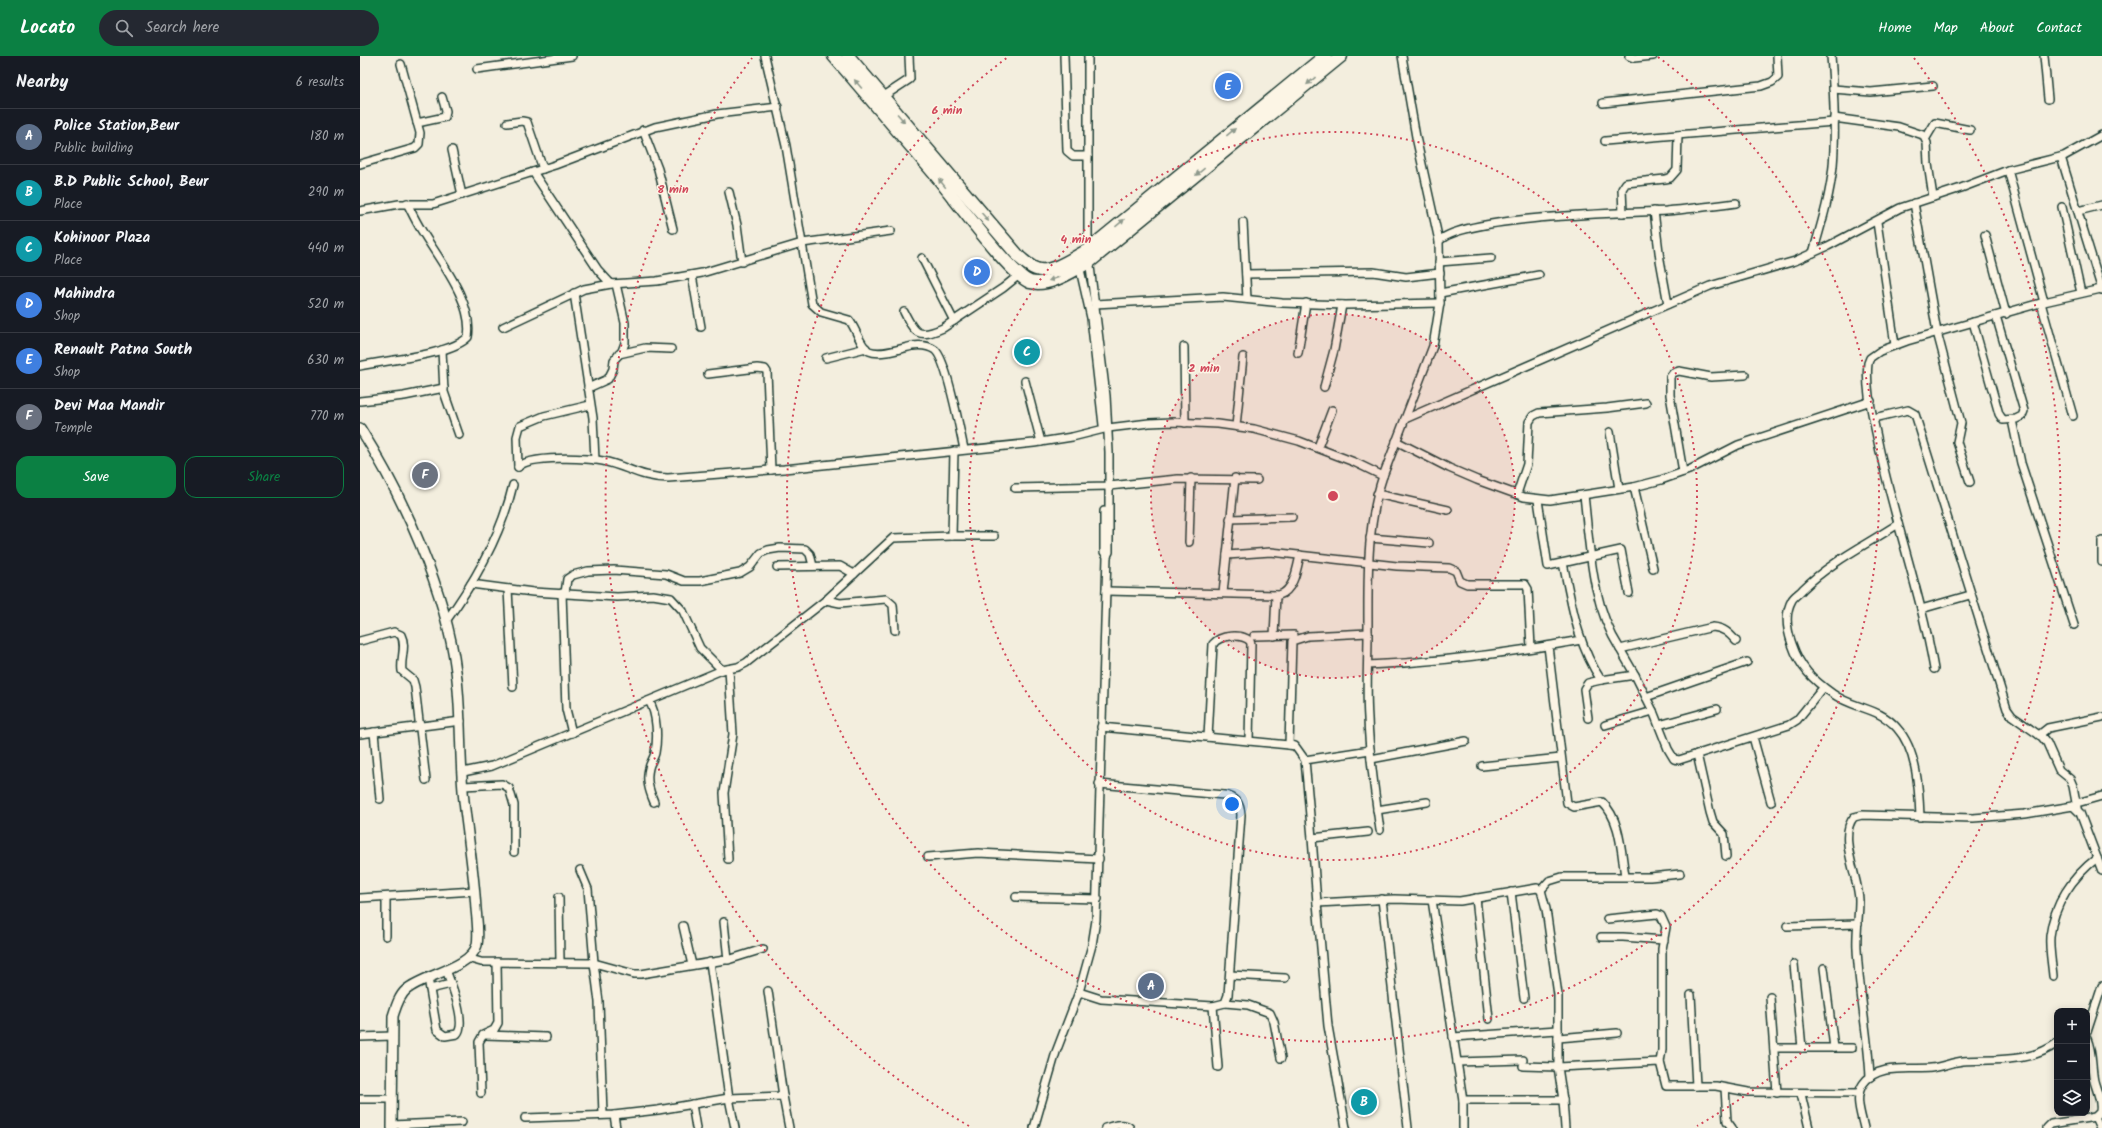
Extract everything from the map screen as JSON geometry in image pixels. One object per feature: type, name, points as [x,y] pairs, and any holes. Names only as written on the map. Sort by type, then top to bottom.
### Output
[{"type":"highway","points":[[834,56],[879,100],[1020,258],[1029,266],[1037,270],[1048,269],[1083,259]]},
{"type":"highway","points":[[848,56],[935,174],[1002,257],[1019,275],[1029,282],[1043,283],[1057,278],[1083,259],[1214,153],[1342,56]]},
{"type":"highway","points":[[1214,153],[1325,56]]},
{"type":"street","points":[[477,69],[546,58],[572,56]]},
{"type":"street","points":[[765,56],[778,107],[812,304],[821,312],[849,320],[866,348]]},
{"type":"street","points":[[879,100],[910,80],[909,56]]},
{"type":"street","points":[[1064,56],[1067,151],[1072,156],[1088,156]]},
{"type":"street","points":[[1088,56],[1088,156],[1083,259],[1106,428]]},
{"type":"street","points":[[1380,830],[1370,750],[1367,696],[1368,562],[1370,538],[1377,494],[1433,346],[1440,303],[1438,241],[1416,137],[1402,56]]},
{"type":"street","points":[[1629,56],[1634,58],[1653,56]]},
{"type":"street","points":[[1603,103],[1761,86],[1772,82],[1778,77],[1777,56]]},
{"type":"street","points":[[1813,253],[1832,174],[1834,120],[1831,56]]},
{"type":"street","points":[[2044,56],[2048,99]]},
{"type":"street","points":[[360,164],[416,148],[419,144],[421,139],[401,64]]},
{"type":"street","points":[[1833,89],[1871,92],[1933,86]]},
{"type":"street","points":[[417,123],[445,117],[446,111],[442,97]]},
{"type":"street","points":[[360,211],[408,203],[424,205],[462,195],[543,169],[643,130],[702,117],[778,107]]},
{"type":"street","points":[[507,123],[522,120],[528,122],[543,169]]},
{"type":"street","points":[[1605,142],[1834,120],[1899,127],[1919,133],[1926,138]]},
{"type":"street","points":[[1933,198],[1926,138],[1935,123],[1970,130]]},
{"type":"street","points":[[643,130],[658,169],[673,229]]},
{"type":"street","points":[[1623,213],[1622,189],[1626,183],[1670,178],[1677,170],[1678,135]]},
{"type":"street","points":[[1405,419],[1724,281],[1754,274],[1813,253],[1876,222],[1900,208],[1933,198],[2008,170],[2061,157],[2102,135]]},
{"type":"street","points":[[452,150],[462,195]]},
{"type":"street","points":[[1934,669],[1921,609],[1883,464],[1871,401],[1868,363],[1874,354],[1895,345],[2043,303],[2102,289],[2100,277],[2061,157]]},
{"type":"street","points":[[2008,170],[2073,416]]},
{"type":"street","points":[[533,172],[598,270],[614,284],[626,330],[624,347],[614,360],[613,369],[608,378],[588,388]]},
{"type":"street","points":[[729,192],[737,225],[742,262]]},
{"type":"street","points":[[360,366],[442,350],[458,345],[468,337],[463,302],[451,276],[420,229],[408,203]]},
{"type":"street","points":[[1438,241],[1447,234],[1476,225],[1736,203]]},
{"type":"street","points":[[1914,203],[1937,332],[1961,423],[1957,439],[1970,482]]},
{"type":"street","points":[[2078,211],[2102,205]]},
{"type":"street","points":[[2062,207],[2081,293]]},
{"type":"street","points":[[1654,211],[1660,260],[1668,304]]},
{"type":"street","points":[[1243,222],[1247,299]]},
{"type":"street","points":[[1876,222],[1895,345]]},
{"type":"street","points":[[503,328],[584,289],[614,284],[657,281],[692,275],[742,262],[802,243],[890,231]]},
{"type":"street","points":[[1985,236],[2006,314]]},
{"type":"street","points":[[922,258],[954,321]]},
{"type":"street","points":[[1439,262],[1490,258]]},
{"type":"street","points":[[1034,1128],[1056,1052],[1079,992],[1092,945],[1098,899],[1099,784],[1107,556],[1104,552],[1107,486],[1106,428],[1095,304],[1083,259]]},
{"type":"street","points":[[1246,274],[1373,272],[1406,277],[1440,273]]},
{"type":"street","points":[[692,275],[701,327]]},
{"type":"street","points":[[904,312],[912,327],[920,333],[935,332],[1004,288],[1019,275]]},
{"type":"street","points":[[1440,293],[1539,275]]},
{"type":"street","points":[[574,293],[588,388],[595,460]]},
{"type":"street","points":[[1095,304],[1223,297],[1282,303],[1342,305],[1440,303]]},
{"type":"street","points":[[1298,353],[1306,303]]},
{"type":"street","points":[[1324,387],[1334,350],[1342,305]]},
{"type":"street","points":[[1974,322],[1999,414],[2003,420],[2012,420],[2022,416],[2024,411],[1996,316]]},
{"type":"street","points":[[826,358],[866,348],[876,352],[923,346],[936,350],[943,365],[964,449]]},
{"type":"street","points":[[1184,347],[1185,422]]},
{"type":"street","points":[[619,354],[645,348],[671,349]]},
{"type":"street","points":[[442,350],[444,388],[459,435]]},
{"type":"street","points":[[1236,426],[1243,357]]},
{"type":"street","points":[[708,374],[757,368],[767,372],[771,470]]},
{"type":"street","points":[[1684,472],[1670,395],[1670,377],[1680,371],[1711,377],[1745,375]]},
{"type":"street","points":[[1024,381],[1041,442]]},
{"type":"street","points":[[360,401],[404,396],[444,388]]},
{"type":"street","points":[[1396,441],[1449,468],[1517,494],[1538,500],[1584,495],[1634,487],[1684,472],[1738,445],[1871,401]]},
{"type":"street","points":[[1517,494],[1527,464],[1529,422],[1532,416],[1539,413],[1601,409],[1646,403]]},
{"type":"street","points":[[590,405],[544,416],[520,426],[517,437],[518,467],[522,463],[534,460],[595,460],[611,464],[640,475],[660,478],[771,470],[1041,442],[1072,437],[1106,428],[1149,423],[1185,422],[1236,426],[1273,434],[1318,447],[1383,476]]},
{"type":"street","points":[[1318,447],[1332,410]]},
{"type":"street","points":[[1874,418],[1908,410],[1911,410],[1915,414],[1945,508],[1970,595],[2007,709],[2012,716],[2047,743],[2059,770],[2070,779],[2074,786],[2077,806],[2102,871]]},
{"type":"street","points":[[2012,420],[2021,463],[2074,626]]},
{"type":"street","points":[[360,428],[381,463],[413,528],[446,622],[455,660],[461,721],[463,786],[478,931],[476,946],[467,958],[406,990],[398,1002],[393,1016],[392,1127],[462,1122]]},
{"type":"street","points":[[1610,432],[1619,489]]},
{"type":"street","points":[[952,536],[954,451]]},
{"type":"street","points":[[1189,542],[1191,478]]},
{"type":"street","points":[[1015,488],[1107,486],[1191,478],[1235,478],[1257,480]]},
{"type":"street","points":[[1223,593],[1235,478]]},
{"type":"street","points":[[446,622],[471,584],[493,546],[502,523],[513,485]]},
{"type":"street","points":[[1634,487],[1653,568]]},
{"type":"street","points":[[1377,494],[1448,510]]},
{"type":"street","points":[[1584,495],[1595,585],[1603,617],[1610,633],[1635,675],[1653,711],[1668,749],[1674,759],[1679,760],[1789,725],[1798,720],[1823,688]]},
{"type":"street","points":[[1538,500],[1546,563],[1551,566],[1621,550],[1629,593]]},
{"type":"street","points":[[1230,519],[1292,517]]},
{"type":"street","points":[[1898,524],[1834,564],[1812,581],[1792,600],[1786,619],[1795,654],[1808,676],[1823,688],[1848,702],[1872,710],[1886,718],[1898,728],[1908,745],[1913,760],[1919,791],[1920,817]]},
{"type":"street","points":[[463,772],[492,766],[754,658],[826,600],[893,538],[994,536]]},
{"type":"street","points":[[1370,538],[1429,543]]},
{"type":"street","points":[[2102,542],[2102,562]]},
{"type":"street","points":[[572,733],[566,709],[564,593],[567,579],[573,575],[588,571],[614,570],[660,573],[688,582],[728,577],[746,570],[761,553],[773,548],[805,549],[810,554],[813,566]]},
{"type":"street","points":[[1227,555],[1262,552],[1403,566],[1449,568],[1456,571],[1460,581],[1467,584],[1525,584],[1528,589],[1531,648]]},
{"type":"street","points":[[1106,591],[1284,594],[1289,588],[1300,555]]},
{"type":"street","points":[[1563,563],[1580,640],[1590,663],[1601,680]]},
{"type":"street","points":[[777,566],[840,566],[854,574]]},
{"type":"street","points":[[471,584],[508,589],[617,597],[653,595],[671,598],[683,611],[700,648],[726,669],[732,734],[724,793],[728,860]]},
{"type":"street","points":[[508,589],[513,688]]},
{"type":"street","points":[[1274,636],[1276,595]]},
{"type":"street","points":[[1921,609],[1970,595]]},
{"type":"street","points":[[826,600],[840,603],[886,598],[893,605],[895,630]]},
{"type":"street","points":[[1620,649],[1712,626],[1727,631],[1736,641]]},
{"type":"street","points":[[360,641],[394,632],[401,635],[404,646],[401,659],[402,671],[414,682],[426,780]]},
{"type":"street","points":[[1289,744],[1292,641],[1308,636],[1368,633]]},
{"type":"street","points":[[1254,636],[1294,635]]},
{"type":"street","points":[[1208,737],[1213,644],[1219,639],[1225,637],[1243,637],[1250,641],[1251,644],[1249,741]]},
{"type":"street","points":[[1368,665],[1440,660],[1548,646],[1580,640]]},
{"type":"street","points":[[1548,646],[1565,794],[1570,806],[1602,802],[1607,807],[1615,821],[1625,876]]},
{"type":"street","points":[[1646,697],[1748,662]]},
{"type":"street","points":[[1588,718],[1584,689],[1588,683],[1635,675]]},
{"type":"street","points":[[649,701],[653,707],[655,723],[655,753],[649,767],[648,779],[649,791],[654,802]]},
{"type":"street","points":[[1658,725],[1717,709]]},
{"type":"street","points":[[1605,725],[1653,711]]},
{"type":"street","points":[[2038,735],[2048,728],[2102,717]]},
{"type":"street","points":[[360,734],[461,721]]},
{"type":"street","points":[[1101,727],[1289,744],[1295,746],[1305,760],[1328,1026],[1346,1128]]},
{"type":"street","points":[[374,732],[380,799]]},
{"type":"street","points":[[1753,737],[1771,802]]},
{"type":"street","points":[[1371,758],[1466,741]]},
{"type":"street","points":[[1305,760],[1370,750]]},
{"type":"street","points":[[1697,754],[1710,812],[1714,822],[1724,834],[1726,856]]},
{"type":"street","points":[[1482,766],[1561,758]]},
{"type":"street","points":[[463,786],[502,784],[509,788],[514,805],[514,852]]},
{"type":"street","points":[[1099,784],[1230,796],[1238,803],[1241,815],[1230,975],[1228,995],[1225,1003]]},
{"type":"street","points":[[1870,1077],[1869,1056],[1860,990],[1857,948],[1859,899],[1858,885],[1849,852],[1851,820],[1854,817],[1862,815],[1973,818],[2025,814],[2065,806],[2077,806],[2102,796]]},
{"type":"street","points":[[1378,810],[1427,802]]},
{"type":"street","points":[[1312,838],[1368,832]]},
{"type":"street","points":[[928,857],[978,853],[1099,858]]},
{"type":"street","points":[[2053,976],[2050,936],[2062,896],[2088,865],[2097,858]]},
{"type":"street","points":[[580,870],[588,889],[599,1002],[603,1114]]},
{"type":"street","points":[[1565,1128],[1563,1100],[1558,1067],[1558,995],[1542,890],[1549,881],[1562,877],[1655,877],[1680,874]]},
{"type":"street","points":[[1317,903],[1382,899],[1460,901],[1537,888],[1542,890]]},
{"type":"street","points":[[360,898],[475,891]]},
{"type":"street","points":[[1511,892],[1524,998]]},
{"type":"street","points":[[386,896],[386,936]]},
{"type":"street","points":[[559,897],[560,962]]},
{"type":"street","points":[[1016,897],[1098,899]]},
{"type":"street","points":[[1476,898],[1489,1019]]},
{"type":"street","points":[[1382,899],[1408,1128]]},
{"type":"street","points":[[1432,900],[1463,1100],[1464,1128]]},
{"type":"street","points":[[1607,919],[1657,914],[1661,916],[1666,927],[1662,949],[1662,1050],[1660,1062],[1666,1086],[1696,1086],[1726,1088],[1748,1092],[1801,1094],[1859,1093]]},
{"type":"street","points":[[724,922],[728,960]]},
{"type":"street","points":[[1787,926],[1858,924]]},
{"type":"street","points":[[683,926],[692,965]]},
{"type":"street","points":[[1601,937],[1664,940]]},
{"type":"street","points":[[467,958],[481,962],[594,963],[634,974],[728,960],[763,949]]},
{"type":"street","points":[[481,1093],[479,1042],[483,1035],[494,1030],[498,1023],[497,962]]},
{"type":"street","points":[[710,962],[729,1098],[735,1128]]},
{"type":"street","points":[[1794,964],[1802,1048]]},
{"type":"street","points":[[1824,968],[1834,1048]]},
{"type":"street","points":[[428,978],[437,1030],[445,1036],[457,1034],[460,1027],[455,991],[446,970]]},
{"type":"street","points":[[1230,975],[1285,978]]},
{"type":"street","points":[[430,989],[451,984]]},
{"type":"street","points":[[2090,1023],[2102,986]]},
{"type":"street","points":[[768,991],[789,1128]]},
{"type":"street","points":[[1079,992],[1101,998],[1213,1006],[1225,1003],[1248,1005],[1270,1013],[1274,1022],[1281,1058]]},
{"type":"street","points":[[1692,996],[1696,1086]]},
{"type":"street","points":[[1770,997],[1777,1093]]},
{"type":"street","points":[[1213,1006],[1218,1067]]},
{"type":"street","points":[[1453,1037],[1617,1033]]},
{"type":"street","points":[[483,1035],[546,1037]]},
{"type":"street","points":[[360,1037],[393,1036]]},
{"type":"street","points":[[1864,1128],[1859,1105],[1859,1093],[1862,1084],[1880,1071],[1930,1068],[1963,1061],[2022,1058],[2045,1051],[2056,1044]]},
{"type":"street","points":[[2047,1128],[2051,1124],[2095,1116],[2100,1112],[2100,1103],[2094,1080],[2088,1044]]},
{"type":"street","points":[[1774,1048],[1852,1048]]},
{"type":"street","points":[[1457,1062],[1523,1063],[1558,1067],[1660,1062]]},
{"type":"street","points":[[1726,1088],[1727,1121],[1732,1128]]},
{"type":"street","points":[[1801,1094],[1809,1128]]},
{"type":"street","points":[[525,1118],[603,1114],[614,1115],[729,1098],[783,1096]]},
{"type":"street","points":[[360,1099],[392,1099]]},
{"type":"street","points":[[1463,1100],[1563,1100]]},
{"type":"street","points":[[692,1104],[696,1128]]},
{"type":"street","points":[[614,1115],[616,1128]]},
{"type":"street","points":[[2095,1116],[2100,1128]]},
{"type":"street","points":[[1105,1128],[1121,1125],[1130,1128]]},
{"type":"place","name":"Renault Patna South","points":[[1228,86]]},
{"type":"place","name":"Mahindra","points":[[977,272]]},
{"type":"place","name":"Kohinoor Plaza","points":[[1027,352]]},
{"type":"place","name":"Devi Maa Mandir","points":[[425,475]]},
{"type":"place","name":"Police Station,Beur","points":[[1151,986]]},
{"type":"place","name":"B.D Public School, Beur","points":[[1364,1102]]}]
